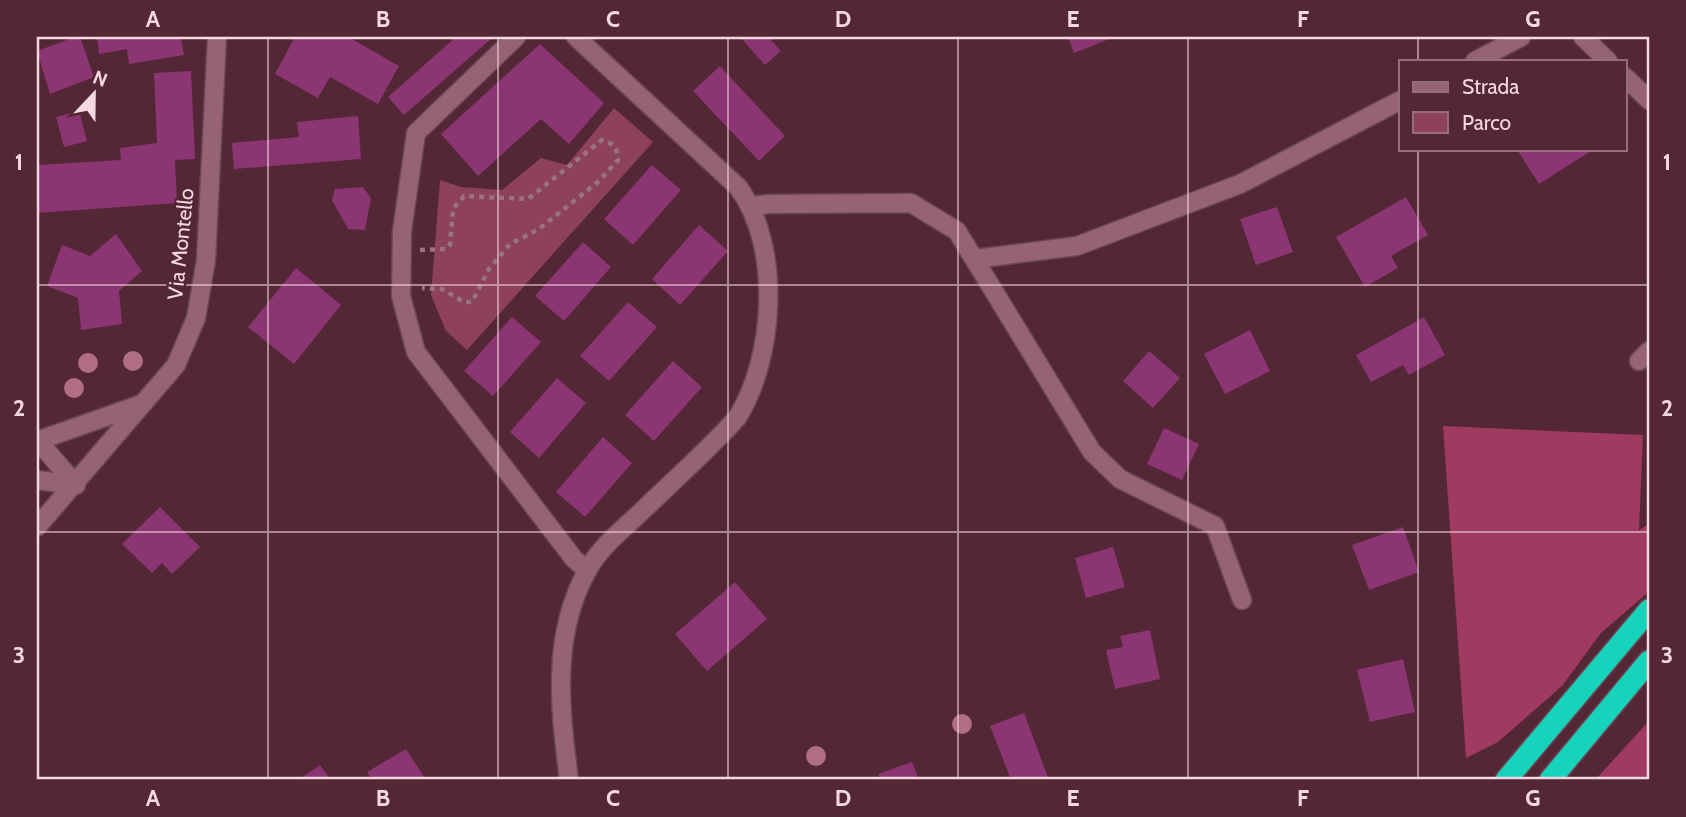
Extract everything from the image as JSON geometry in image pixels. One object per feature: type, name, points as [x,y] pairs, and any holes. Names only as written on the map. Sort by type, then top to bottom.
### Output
[{"type":"highway","points":[[1506,780],[1649,610]]},
{"type":"highway","points":[[1550,780],[1649,661]]},
{"type":"street","name":"Via Montello","points":[[37,527],[76,485],[176,365],[195,318],[206,260],[217,37]]},
{"type":"street","points":[[516,37],[416,133],[402,251],[401,288],[416,352],[574,559],[587,570]]},
{"type":"street","points":[[569,780],[561,715],[561,663],[565,631],[587,570],[607,544],[717,440],[751,396],[761,366],[767,292],[759,229],[752,206],[719,169],[576,37]]},
{"type":"street","points":[[1477,60],[1521,37]]},
{"type":"street","points":[[1583,37],[1607,60]]},
{"type":"street","points":[[1626,78],[1649,100]]},
{"type":"street","points":[[975,259],[1077,246],[1240,184],[1399,101]]},
{"type":"street","points":[[752,206],[911,203],[957,231],[1092,452],[1120,479],[1216,526],[1242,600]]},
{"type":"street","points":[[76,485],[37,441],[145,403]]},
{"type":"street","points":[[37,480],[76,485]]},
{"type":"path","points":[[401,288],[442,289],[464,302],[472,302],[489,269],[510,244],[539,229],[599,181],[618,160],[617,150],[613,143],[602,140],[528,199],[464,196],[453,209],[452,240],[446,249],[402,251]]},
{"type":"green space","points":[[614,108],[653,142],[467,350],[446,331],[431,295],[440,180],[461,187],[502,190],[541,158],[567,165]]},
{"type":"shaded area","points":[[1443,426],[1643,435],[1639,530],[1649,524],[1649,588],[1646,594],[1601,633],[1562,686],[1498,742],[1466,758]]},
{"type":"shaded area","points":[[1649,721],[1649,780],[1595,780]]},
{"type":"building","points":[[80,37],[94,77],[50,94],[37,51]]},
{"type":"building","points":[[97,37],[181,37],[184,55],[129,64],[127,49],[99,54]]},
{"type":"building","points":[[295,37],[354,37],[352,39],[399,66],[378,104],[330,77],[318,98],[275,74]]},
{"type":"building","points":[[456,37],[493,37],[404,115],[388,97]]},
{"type":"building","points":[[740,37],[768,37],[781,51],[765,65]]},
{"type":"building","points":[[1068,37],[1114,37],[1074,53]]},
{"type":"building","points":[[540,44],[604,103],[569,144],[541,119],[478,176],[441,134]]},
{"type":"building","points":[[720,66],[785,136],[759,161],[693,91]]},
{"type":"building","points":[[191,71],[195,159],[175,160],[177,203],[37,213],[37,165],[121,160],[120,148],[157,143],[154,73]]},
{"type":"building","points":[[79,111],[87,141],[64,147],[56,117]]},
{"type":"building","points":[[358,116],[361,159],[234,169],[232,143],[299,137],[297,122]]},
{"type":"building","points":[[1520,150],[1592,150],[1539,184],[1518,151]]},
{"type":"building","points":[[652,165],[681,190],[633,245],[604,219]]},
{"type":"building","points":[[363,187],[371,198],[365,230],[348,229],[332,200],[335,189]]},
{"type":"building","points":[[1406,197],[1428,235],[1391,256],[1398,268],[1365,287],[1336,237]]},
{"type":"building","points":[[1277,207],[1293,252],[1256,265],[1240,219]]},
{"type":"building","points":[[699,225],[728,251],[680,305],[652,279]]},
{"type":"building","points":[[116,234],[142,271],[119,291],[122,324],[81,330],[78,298],[47,286],[62,245],[90,256]]},
{"type":"building","points":[[583,242],[611,267],[564,321],[535,296]]},
{"type":"building","points":[[296,268],[341,305],[294,364],[248,327]]},
{"type":"building","points":[[628,302],[657,327],[609,381],[580,356]]},
{"type":"building","points":[[512,317],[541,342],[493,396],[464,371]]},
{"type":"building","points":[[1424,317],[1445,355],[1409,375],[1403,365],[1371,382],[1356,355]]},
{"type":"building","points":[[1250,330],[1270,371],[1225,394],[1204,354]]},
{"type":"building","points":[[1149,351],[1180,378],[1153,408],[1123,381]]},
{"type":"building","points":[[673,361],[702,387],[654,441],[625,415]]},
{"type":"building","points":[[557,378],[586,403],[539,458],[510,432]]},
{"type":"building","points":[[1164,428],[1199,444],[1182,480],[1147,464]]},
{"type":"building","points":[[603,437],[632,463],[585,517],[556,492]]},
{"type":"building","points":[[160,507],[200,547],[172,574],[162,563],[152,573],[122,544]]},
{"type":"building","points":[[1403,527],[1419,572],[1369,590],[1352,545]]},
{"type":"building","points":[[1113,547],[1125,587],[1086,598],[1075,558]]},
{"type":"building","points":[[735,582],[767,619],[707,671],[675,634]]},
{"type":"building","points":[[1150,630],[1160,679],[1115,689],[1106,650],[1123,647],[1120,636]]},
{"type":"building","points":[[1403,659],[1415,712],[1370,722],[1357,670]]},
{"type":"building","points":[[1024,713],[1049,780],[1011,780],[990,726]]},
{"type":"building","points":[[406,749],[426,780],[372,780],[367,772]]},
{"type":"building","points":[[912,762],[919,780],[881,780],[878,774]]},
{"type":"building","points":[[320,765],[331,780],[298,780]]}]
